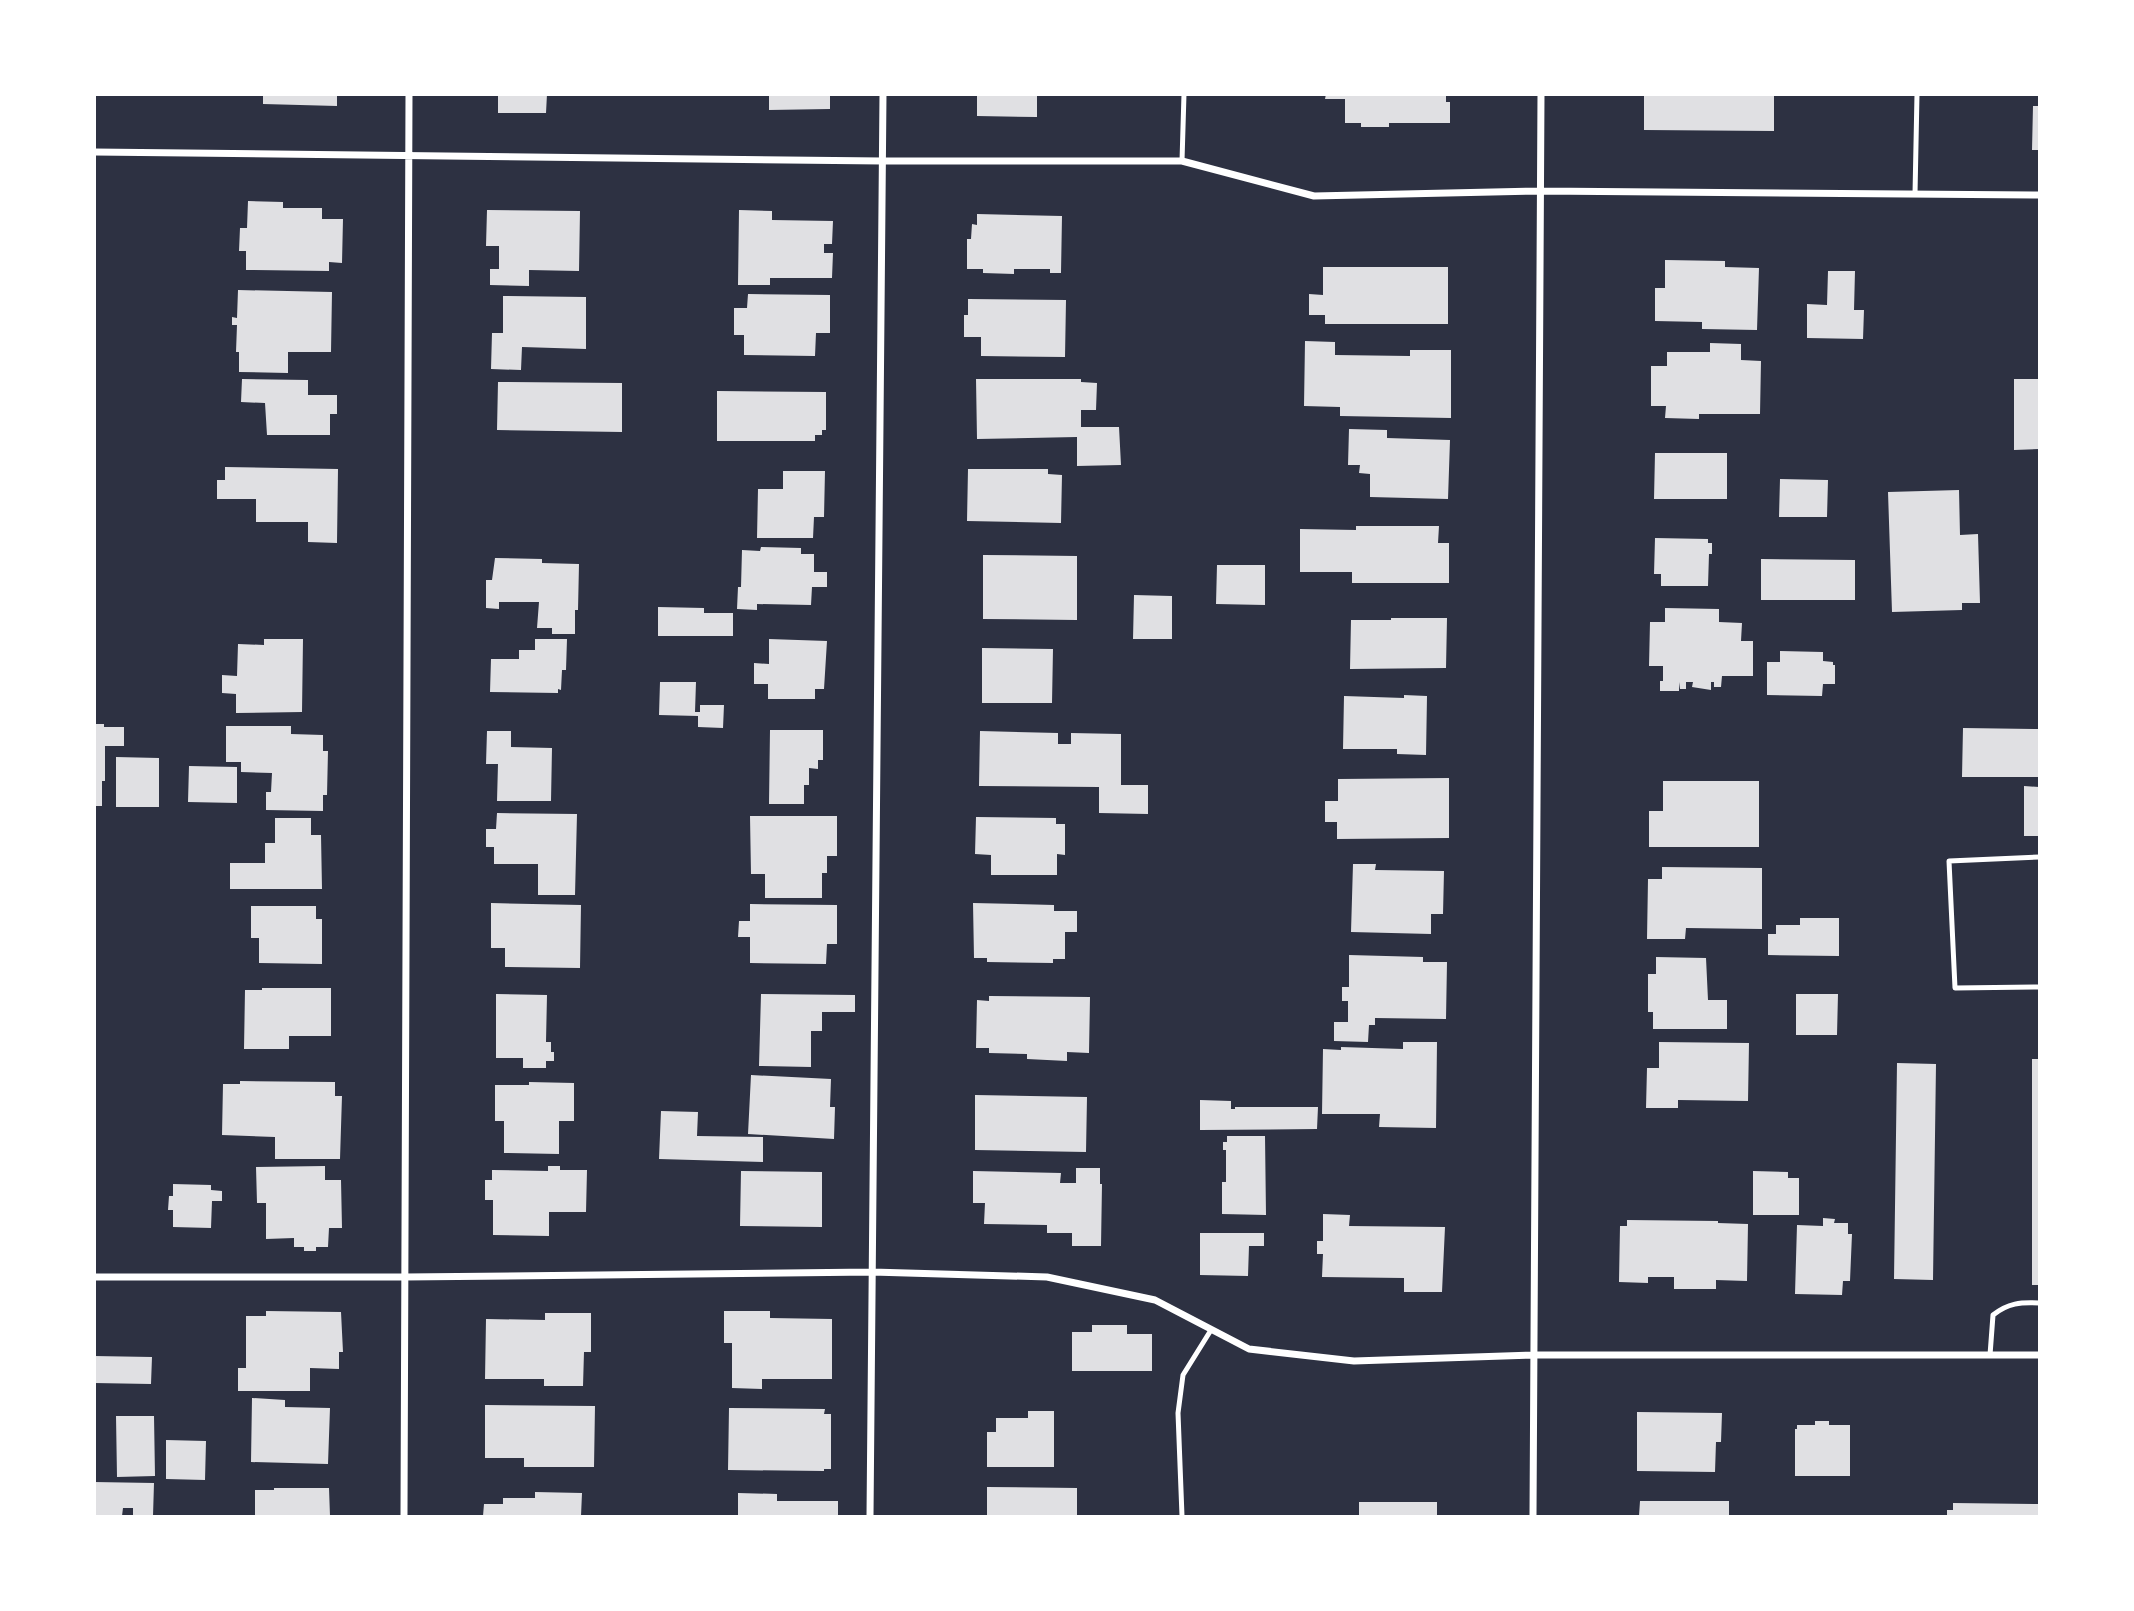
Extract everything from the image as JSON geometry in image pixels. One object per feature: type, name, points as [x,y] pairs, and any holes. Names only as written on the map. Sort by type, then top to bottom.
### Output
[{"type":"street","points":[[404,1517],[409,94]]},
{"type":"street","points":[[870,1517],[883,94]]},
{"type":"street","points":[[1533,1517],[1541,94]]},
{"type":"street","points":[[94,152],[882,161],[1182,161],[1314,196],[1540,191],[2039,195]]},
{"type":"street","points":[[94,1277],[872,1272],[1046,1277],[1155,1300],[1249,1349],[1354,1361],[1534,1355],[2039,1356]]},
{"type":"lane","points":[[1182,161],[1184,94]]},
{"type":"lane","points":[[1915,194],[1917,94]]},
{"type":"lane","points":[[2039,857],[1949,861],[1955,988],[2039,987]]},
{"type":"lane","points":[[1990,1356],[1993,1315],[2003,1307],[2019,1302],[2039,1303]]},
{"type":"lane","points":[[1182,1517],[1178,1413],[1183,1375],[1211,1330]]},
{"type":"building","points":[[263,94],[337,94],[337,106],[263,104]]},
{"type":"building","points":[[498,94],[547,94],[546,113],[498,113]]},
{"type":"building","points":[[769,94],[830,94],[830,109],[769,110]]},
{"type":"building","points":[[977,94],[1037,94],[1037,117],[977,116]]},
{"type":"building","points":[[1326,94],[1446,94],[1446,102],[1450,102],[1450,123],[1389,123],[1389,127],[1361,127],[1361,123],[1345,123],[1345,99],[1325,99]]},
{"type":"building","points":[[1644,94],[1774,94],[1774,131],[1644,130]]},
{"type":"building","points":[[2033,106],[2039,106],[2039,150],[2032,150]]},
{"type":"building","points":[[248,201],[283,202],[283,208],[322,208],[322,219],[343,219],[342,263],[329,262],[329,271],[246,270],[246,251],[239,251],[240,228],[247,228]]},
{"type":"building","points":[[487,210],[580,211],[579,271],[529,270],[529,286],[490,285],[490,269],[499,269],[499,246],[486,246]]},
{"type":"building","points":[[739,210],[772,211],[772,220],[833,221],[832,244],[824,244],[824,253],[833,253],[832,278],[770,278],[770,285],[738,285]]},
{"type":"building","points":[[977,214],[1062,216],[1061,273],[1050,273],[1050,269],[1014,269],[1014,274],[983,273],[983,269],[967,269],[967,239],[971,239],[972,224],[977,225]]},
{"type":"building","points":[[1665,260],[1725,261],[1725,267],[1759,268],[1757,330],[1702,329],[1702,322],[1655,321],[1655,288],[1665,288]]},
{"type":"building","points":[[1323,267],[1448,267],[1448,324],[1325,324],[1325,315],[1309,315],[1309,294],[1323,295]]},
{"type":"building","points":[[1828,271],[1855,271],[1854,310],[1864,310],[1863,339],[1807,338],[1807,304],[1827,305]]},
{"type":"building","points":[[238,290],[332,292],[331,352],[288,352],[288,373],[239,372],[239,352],[236,352],[237,325],[232,325],[232,317],[237,318]]},
{"type":"building","points":[[748,294],[830,295],[830,333],[816,333],[815,356],[744,355],[744,335],[734,335],[734,308],[747,308]]},
{"type":"building","points":[[503,296],[586,297],[586,349],[522,347],[521,370],[491,369],[492,333],[503,333]]},
{"type":"building","points":[[968,299],[1066,300],[1065,357],[981,356],[981,337],[964,337],[964,315],[968,315]]},
{"type":"building","points":[[1305,341],[1335,342],[1335,355],[1410,356],[1410,350],[1451,350],[1451,418],[1340,416],[1340,407],[1304,406]]},
{"type":"building","points":[[1710,343],[1741,344],[1741,360],[1761,361],[1760,414],[1699,414],[1699,419],[1665,418],[1666,406],[1651,406],[1651,366],[1667,366],[1667,352],[1710,352]]},
{"type":"building","points":[[242,379],[308,380],[308,395],[337,395],[337,414],[330,414],[330,435],[267,435],[265,403],[241,402]]},
{"type":"building","points":[[976,379],[1081,379],[1081,382],[1097,383],[1096,410],[1081,410],[1081,427],[1119,427],[1121,465],[1077,466],[1077,437],[977,439]]},
{"type":"building","points":[[2014,379],[2039,379],[2039,449],[2014,450]]},
{"type":"building","points":[[498,382],[622,383],[622,432],[497,430]]},
{"type":"building","points":[[717,391],[826,392],[826,430],[822,430],[822,435],[815,435],[815,441],[717,441]]},
{"type":"building","points":[[1349,429],[1387,430],[1387,438],[1450,440],[1448,499],[1370,497],[1370,474],[1359,473],[1360,465],[1348,465]]},
{"type":"building","points":[[1655,453],[1727,453],[1727,499],[1654,499]]},
{"type":"building","points":[[225,467],[338,469],[337,543],[308,542],[308,522],[256,522],[256,499],[217,499],[217,480],[225,480]]},
{"type":"building","points":[[968,469],[1048,469],[1048,474],[1062,475],[1061,523],[967,521]]},
{"type":"building","points":[[783,471],[825,471],[824,517],[814,517],[813,538],[757,538],[758,489],[783,489]]},
{"type":"building","points":[[1780,479],[1828,480],[1827,517],[1779,517]]},
{"type":"building","points":[[1959,490],[1960,535],[1978,534],[1980,603],[1962,603],[1962,610],[1892,612],[1888,492]]},
{"type":"building","points":[[1356,526],[1439,526],[1438,543],[1449,543],[1449,583],[1352,583],[1352,572],[1300,572],[1300,529],[1356,530]]},
{"type":"building","points":[[1655,538],[1708,539],[1708,543],[1712,543],[1712,554],[1709,554],[1708,586],[1661,586],[1661,574],[1654,574]]},
{"type":"building","points":[[761,547],[801,548],[801,554],[814,554],[814,572],[827,572],[827,587],[812,587],[811,605],[757,604],[757,610],[737,609],[738,587],[741,587],[742,550],[760,551]]},
{"type":"building","points":[[983,555],[1077,556],[1077,620],[983,619]]},
{"type":"building","points":[[495,558],[542,559],[542,563],[579,564],[575,634],[552,634],[552,628],[537,628],[539,602],[499,602],[499,609],[486,608],[486,580],[492,580]]},
{"type":"building","points":[[1761,559],[1855,560],[1855,600],[1761,600]]},
{"type":"building","points":[[1217,565],[1265,565],[1265,605],[1216,604]]},
{"type":"building","points":[[1134,595],[1172,596],[1172,639],[1133,639]]},
{"type":"building","points":[[658,607],[704,608],[704,613],[733,613],[733,636],[658,636]]},
{"type":"building","points":[[1665,608],[1719,609],[1719,622],[1742,623],[1741,641],[1753,641],[1753,676],[1722,676],[1721,687],[1714,687],[1714,682],[1711,682],[1711,690],[1692,687],[1693,682],[1686,682],[1686,689],[1680,689],[1679,682],[1679,691],[1660,691],[1663,666],[1649,666],[1650,622],[1665,622]]},
{"type":"building","points":[[1447,618],[1446,668],[1350,669],[1351,620]]},
{"type":"building","points":[[264,639],[303,639],[302,712],[236,713],[236,694],[222,693],[222,675],[237,676],[238,644],[264,645]]},
{"type":"building","points":[[535,639],[567,639],[566,670],[562,670],[561,690],[558,689],[558,693],[490,692],[491,659],[519,659],[519,650],[535,650]]},
{"type":"building","points":[[769,639],[827,641],[824,689],[815,689],[815,699],[768,699],[768,684],[754,684],[754,663],[769,664]]},
{"type":"building","points":[[982,648],[1053,649],[1052,703],[982,703]]},
{"type":"building","points":[[1780,651],[1823,652],[1823,661],[1833,662],[1835,665],[1835,684],[1823,684],[1822,696],[1767,695],[1767,662],[1780,662]]},
{"type":"building","points":[[660,682],[696,682],[695,712],[700,712],[700,705],[724,705],[723,728],[698,727],[698,716],[659,715]]},
{"type":"building","points":[[1404,695],[1427,696],[1426,755],[1397,754],[1397,749],[1343,749],[1344,696],[1404,698]]},
{"type":"building","points":[[94,724],[124,727],[124,746],[105,746],[102,806],[94,806]]},
{"type":"building","points":[[226,726],[291,726],[291,734],[323,735],[323,751],[328,751],[327,795],[323,795],[323,811],[266,810],[266,792],[271,792],[272,773],[241,772],[241,762],[226,762]]},
{"type":"building","points":[[1963,728],[2039,729],[2039,777],[1962,777]]},
{"type":"building","points":[[770,730],[823,730],[823,760],[818,760],[818,769],[809,768],[809,785],[804,785],[804,804],[769,804]]},
{"type":"building","points":[[487,731],[511,731],[511,747],[552,748],[551,801],[497,801],[498,764],[486,764]]},
{"type":"building","points":[[980,731],[1058,733],[1058,744],[1071,744],[1071,733],[1121,734],[1121,785],[1148,785],[1148,814],[1099,813],[1099,787],[979,786]]},
{"type":"building","points":[[116,757],[159,758],[159,807],[116,807]]},
{"type":"building","points":[[189,766],[237,767],[237,803],[188,802]]},
{"type":"building","points":[[1449,778],[1449,838],[1337,839],[1337,822],[1325,822],[1325,801],[1338,801],[1338,779]]},
{"type":"building","points":[[1663,781],[1759,781],[1759,847],[1649,847],[1649,811],[1663,811]]},
{"type":"building","points":[[2024,786],[2039,787],[2039,836],[2024,836]]},
{"type":"building","points":[[497,813],[577,814],[575,895],[538,895],[538,864],[494,864],[494,847],[486,847],[486,829],[496,829]]},
{"type":"building","points":[[750,816],[837,816],[837,856],[827,856],[827,873],[822,873],[822,898],[765,898],[765,874],[751,874]]},
{"type":"building","points":[[976,817],[1056,818],[1056,824],[1065,824],[1065,855],[1057,854],[1057,875],[991,875],[991,855],[975,854]]},
{"type":"building","points":[[275,818],[311,818],[311,835],[321,835],[322,889],[230,889],[230,863],[265,863],[265,843],[275,843]]},
{"type":"building","points":[[1353,864],[1376,864],[1375,870],[1444,871],[1443,914],[1431,914],[1431,934],[1351,932]]},
{"type":"building","points":[[1662,867],[1762,868],[1762,929],[1686,928],[1685,939],[1647,939],[1648,879],[1662,879]]},
{"type":"building","points":[[491,903],[581,905],[580,968],[505,967],[505,948],[491,948]]},
{"type":"building","points":[[973,903],[1054,905],[1054,911],[1077,911],[1077,932],[1065,932],[1065,959],[1053,959],[1053,963],[987,962],[987,958],[974,958]]},
{"type":"building","points":[[750,904],[837,905],[837,944],[827,944],[826,964],[750,963],[750,937],[738,937],[739,921],[750,921]]},
{"type":"building","points":[[251,906],[316,906],[316,919],[322,919],[322,964],[259,963],[259,938],[251,938]]},
{"type":"building","points":[[1800,918],[1839,918],[1839,956],[1768,955],[1768,934],[1776,934],[1776,925],[1800,925]]},
{"type":"building","points":[[1349,955],[1423,957],[1423,962],[1447,962],[1446,1019],[1375,1018],[1375,1025],[1369,1025],[1368,1042],[1334,1041],[1334,1022],[1348,1022],[1348,1001],[1342,1001],[1342,987],[1349,987]]},
{"type":"building","points":[[1656,957],[1706,958],[1708,1000],[1727,1000],[1727,1029],[1653,1029],[1653,1012],[1648,1012],[1648,974],[1656,974]]},
{"type":"building","points":[[331,988],[331,1036],[289,1036],[289,1049],[244,1049],[245,990]]},
{"type":"building","points":[[496,994],[547,995],[546,1042],[551,1042],[554,1061],[546,1061],[546,1068],[523,1068],[523,1058],[496,1058]]},
{"type":"building","points":[[761,994],[855,995],[855,1012],[822,1012],[822,1031],[811,1031],[811,1067],[759,1066]]},
{"type":"building","points":[[1796,994],[1838,994],[1837,1035],[1796,1035]]},
{"type":"building","points":[[989,996],[1090,997],[1089,1053],[1067,1052],[1067,1061],[1027,1059],[1027,1054],[989,1053],[989,1048],[976,1048],[977,1000],[989,1001]]},
{"type":"building","points":[[1403,1042],[1437,1042],[1436,1128],[1379,1127],[1380,1114],[1322,1114],[1323,1049],[1403,1049]]},
{"type":"building","points":[[1659,1042],[1749,1043],[1748,1101],[1678,1100],[1678,1108],[1646,1108],[1647,1068],[1659,1068]]},
{"type":"building","points":[[2032,1059],[2039,1059],[2039,1285],[2032,1285]]},
{"type":"building","points":[[1897,1063],[1936,1064],[1933,1280],[1894,1279]]},
{"type":"building","points":[[751,1075],[831,1079],[830,1107],[835,1107],[834,1139],[748,1134]]},
{"type":"building","points":[[240,1081],[335,1082],[335,1096],[342,1096],[340,1159],[275,1159],[275,1137],[222,1135],[223,1084],[240,1084]]},
{"type":"building","points":[[529,1082],[574,1083],[574,1121],[559,1121],[559,1154],[504,1153],[504,1121],[495,1121],[495,1085],[529,1085]]},
{"type":"building","points":[[975,1095],[1087,1097],[1086,1152],[975,1150]]},
{"type":"building","points":[[1200,1100],[1231,1101],[1231,1109],[1318,1107],[1317,1129],[1200,1130]]},
{"type":"building","points":[[661,1111],[698,1112],[697,1136],[763,1137],[763,1162],[659,1159]]},
{"type":"building","points":[[1227,1136],[1265,1136],[1266,1215],[1222,1214],[1222,1182],[1226,1182],[1226,1150],[1223,1150],[1223,1142],[1227,1142]]},
{"type":"building","points":[[325,1166],[325,1180],[341,1180],[342,1228],[329,1228],[328,1247],[304,1251],[304,1247],[294,1247],[294,1238],[266,1239],[266,1203],[257,1203],[256,1167]]},
{"type":"building","points":[[548,1166],[560,1166],[560,1170],[587,1170],[586,1212],[549,1212],[549,1236],[493,1235],[493,1200],[485,1200],[485,1180],[492,1180],[492,1170],[548,1171]]},
{"type":"building","points":[[1076,1168],[1100,1168],[1101,1246],[1072,1246],[1072,1233],[1047,1233],[1047,1225],[984,1224],[985,1203],[973,1203],[973,1171],[1061,1173],[1060,1183],[1076,1183]]},
{"type":"building","points":[[741,1171],[822,1172],[822,1227],[740,1226]]},
{"type":"building","points":[[1753,1171],[1788,1172],[1788,1178],[1799,1178],[1799,1215],[1753,1215]]},
{"type":"building","points":[[173,1184],[211,1185],[211,1190],[222,1191],[222,1201],[212,1201],[211,1228],[173,1227],[173,1210],[168,1210],[169,1196],[173,1196]]},
{"type":"building","points":[[1323,1214],[1350,1215],[1349,1226],[1445,1227],[1442,1292],[1404,1292],[1404,1278],[1322,1277],[1323,1254],[1317,1254],[1317,1241],[1323,1241]]},
{"type":"building","points":[[1823,1218],[1835,1219],[1834,1223],[1848,1223],[1848,1234],[1852,1234],[1850,1281],[1843,1281],[1842,1295],[1795,1294],[1797,1225],[1823,1226]]},
{"type":"building","points":[[1627,1220],[1748,1224],[1747,1281],[1716,1280],[1716,1289],[1674,1289],[1674,1277],[1648,1277],[1648,1283],[1619,1282],[1620,1226],[1627,1226]]},
{"type":"building","points":[[1200,1233],[1264,1233],[1264,1246],[1249,1246],[1248,1276],[1200,1275]]},
{"type":"building","points":[[266,1311],[341,1312],[343,1352],[339,1352],[339,1369],[310,1368],[310,1391],[238,1391],[238,1368],[246,1368],[246,1316],[266,1316]]},
{"type":"building","points":[[724,1311],[770,1311],[770,1318],[832,1319],[832,1379],[762,1379],[762,1389],[732,1388],[732,1343],[724,1343]]},
{"type":"building","points":[[545,1313],[591,1313],[591,1352],[584,1352],[583,1386],[544,1386],[544,1379],[485,1379],[486,1319],[545,1320]]},
{"type":"building","points":[[1092,1325],[1127,1325],[1127,1334],[1152,1334],[1152,1371],[1072,1371],[1072,1332],[1092,1332]]},
{"type":"building","points":[[94,1356],[152,1357],[151,1384],[94,1383]]},
{"type":"building","points":[[252,1398],[285,1400],[285,1407],[330,1408],[328,1464],[251,1462]]},
{"type":"building","points":[[485,1405],[595,1406],[594,1467],[524,1467],[524,1458],[485,1458]]},
{"type":"building","points":[[729,1408],[825,1409],[824,1414],[831,1414],[831,1469],[728,1470]]},
{"type":"building","points":[[1028,1411],[1054,1411],[1054,1467],[987,1467],[987,1432],[996,1432],[996,1418],[1028,1418]]},
{"type":"building","points":[[1637,1412],[1722,1413],[1721,1442],[1716,1442],[1715,1472],[1637,1471]]},
{"type":"building","points":[[116,1416],[154,1416],[155,1476],[117,1477]]},
{"type":"building","points":[[1815,1421],[1829,1421],[1829,1425],[1850,1425],[1850,1476],[1795,1476],[1795,1429],[1797,1425],[1815,1425]]},
{"type":"building","points":[[166,1440],[206,1441],[205,1480],[166,1479]]},
{"type":"building","points":[[94,1482],[154,1483],[153,1516],[133,1516],[133,1508],[123,1508],[122,1516],[94,1516]]},
{"type":"building","points":[[987,1487],[1077,1488],[1077,1516],[987,1516]]},
{"type":"building","points":[[329,1488],[330,1516],[255,1516],[255,1490]]},
{"type":"building","points":[[535,1492],[582,1493],[581,1516],[483,1516],[484,1504],[503,1504],[503,1498],[535,1498]]},
{"type":"building","points":[[738,1493],[777,1494],[777,1501],[838,1501],[838,1516],[738,1516]]},
{"type":"building","points":[[1640,1501],[1729,1501],[1729,1516],[1639,1516]]},
{"type":"building","points":[[1359,1502],[1437,1502],[1437,1516],[1359,1516]]},
{"type":"building","points":[[1953,1503],[2039,1504],[2039,1516],[1947,1516],[1947,1510],[1953,1510]]}]
